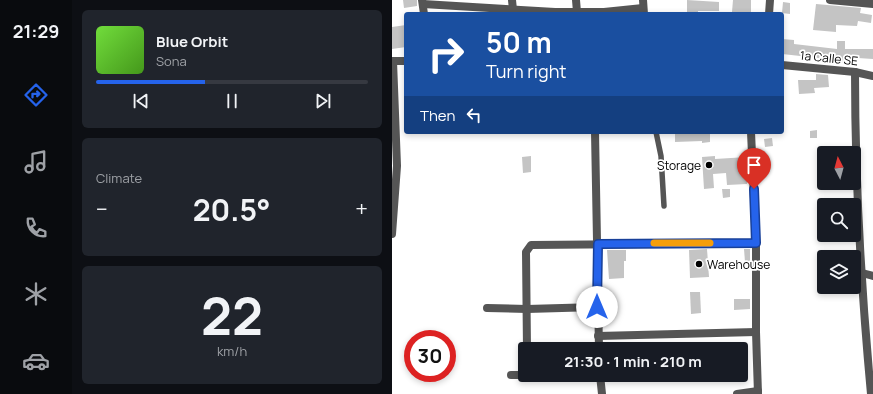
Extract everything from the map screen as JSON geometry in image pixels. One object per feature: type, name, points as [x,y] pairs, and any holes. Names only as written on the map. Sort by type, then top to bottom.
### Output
[{"type":"street","points":[[512,0],[513,10]]},
{"type":"street","points":[[576,0],[577,12]]},
{"type":"street","points":[[769,12],[770,0]]},
{"type":"street","points":[[830,0],[873,4]]},
{"type":"street","points":[[424,12],[422,2],[513,10],[577,12],[604,12],[643,7]]},
{"type":"street","points":[[392,234],[397,166],[392,61],[404,61]]},
{"type":"street","name":"1a Calle SE","points":[[784,65],[855,72],[873,76]]},
{"type":"street","points":[[855,72],[855,139],[858,224],[870,341],[871,394]]},
{"type":"street","points":[[595,134],[598,244],[598,342]]},
{"type":"street","points":[[737,394],[758,392],[756,243],[751,134]]},
{"type":"street","points":[[527,342],[526,252],[531,245],[756,243]]},
{"type":"street","points":[[862,273],[873,276]]},
{"type":"street","points":[[487,308],[527,309],[597,307]]},
{"type":"street","points":[[598,336],[756,332]]},
{"type":"street","points":[[511,375],[518,375]]},
{"type":"street","points":[[601,382],[602,394]]},
{"type":"lane","points":[[656,134],[661,156],[664,206]]},
{"type":"building","points":[[403,0],[417,0],[417,6],[404,8]]},
{"type":"building","points":[[687,0],[719,2],[719,11],[687,12]]},
{"type":"building","points":[[733,0],[751,0],[751,12],[732,12]]},
{"type":"building","points":[[783,2],[790,3],[790,14],[782,12]]},
{"type":"building","points":[[816,4],[861,8],[860,13],[872,15],[871,23],[858,21],[857,26],[836,25],[836,32],[813,30]]},
{"type":"building","points":[[404,25],[404,47],[392,49],[392,27]]},
{"type":"building","points":[[784,39],[794,40],[794,44],[837,49],[837,41],[845,41],[845,49],[873,49],[873,59],[858,58],[858,62],[844,61],[844,63],[836,62],[837,60],[784,54]]},
{"type":"building","points":[[816,74],[828,75],[829,87],[814,88],[815,93],[799,94],[798,80],[816,80]]},
{"type":"building","points":[[817,130],[817,138],[810,138],[810,131]]},
{"type":"building","points":[[675,134],[710,134],[710,142],[675,142]]},
{"type":"building","points":[[772,138],[773,146],[765,147],[764,139]]},
{"type":"building","points":[[531,156],[531,172],[523,173],[522,157]]},
{"type":"building","points":[[715,156],[715,159],[747,157],[747,184],[727,185],[726,173],[713,174],[714,188],[704,189],[702,157]]},
{"type":"building","points":[[722,189],[730,189],[730,197],[723,198]]},
{"type":"building","name":"Warehouse","points":[[707,249],[709,277],[690,278],[689,250]]},
{"type":"building","points":[[744,249],[750,249],[750,262],[745,262]]},
{"type":"building","points":[[607,250],[626,250],[626,261],[624,261],[624,278],[609,279]]},
{"type":"building","points":[[690,292],[700,292],[701,313],[691,314]]},
{"type":"building","points":[[734,299],[750,299],[750,309],[734,310]]},
{"type":"slow traffic","points":[[654,243],[710,243]]},
{"type":"place","name":"Storage","points":[[709,165]]},
{"type":"place","name":"Warehouse","points":[[699,264]]},
{"type":"route","points":[[597,307],[598,244],[756,243],[754,189]]}]
